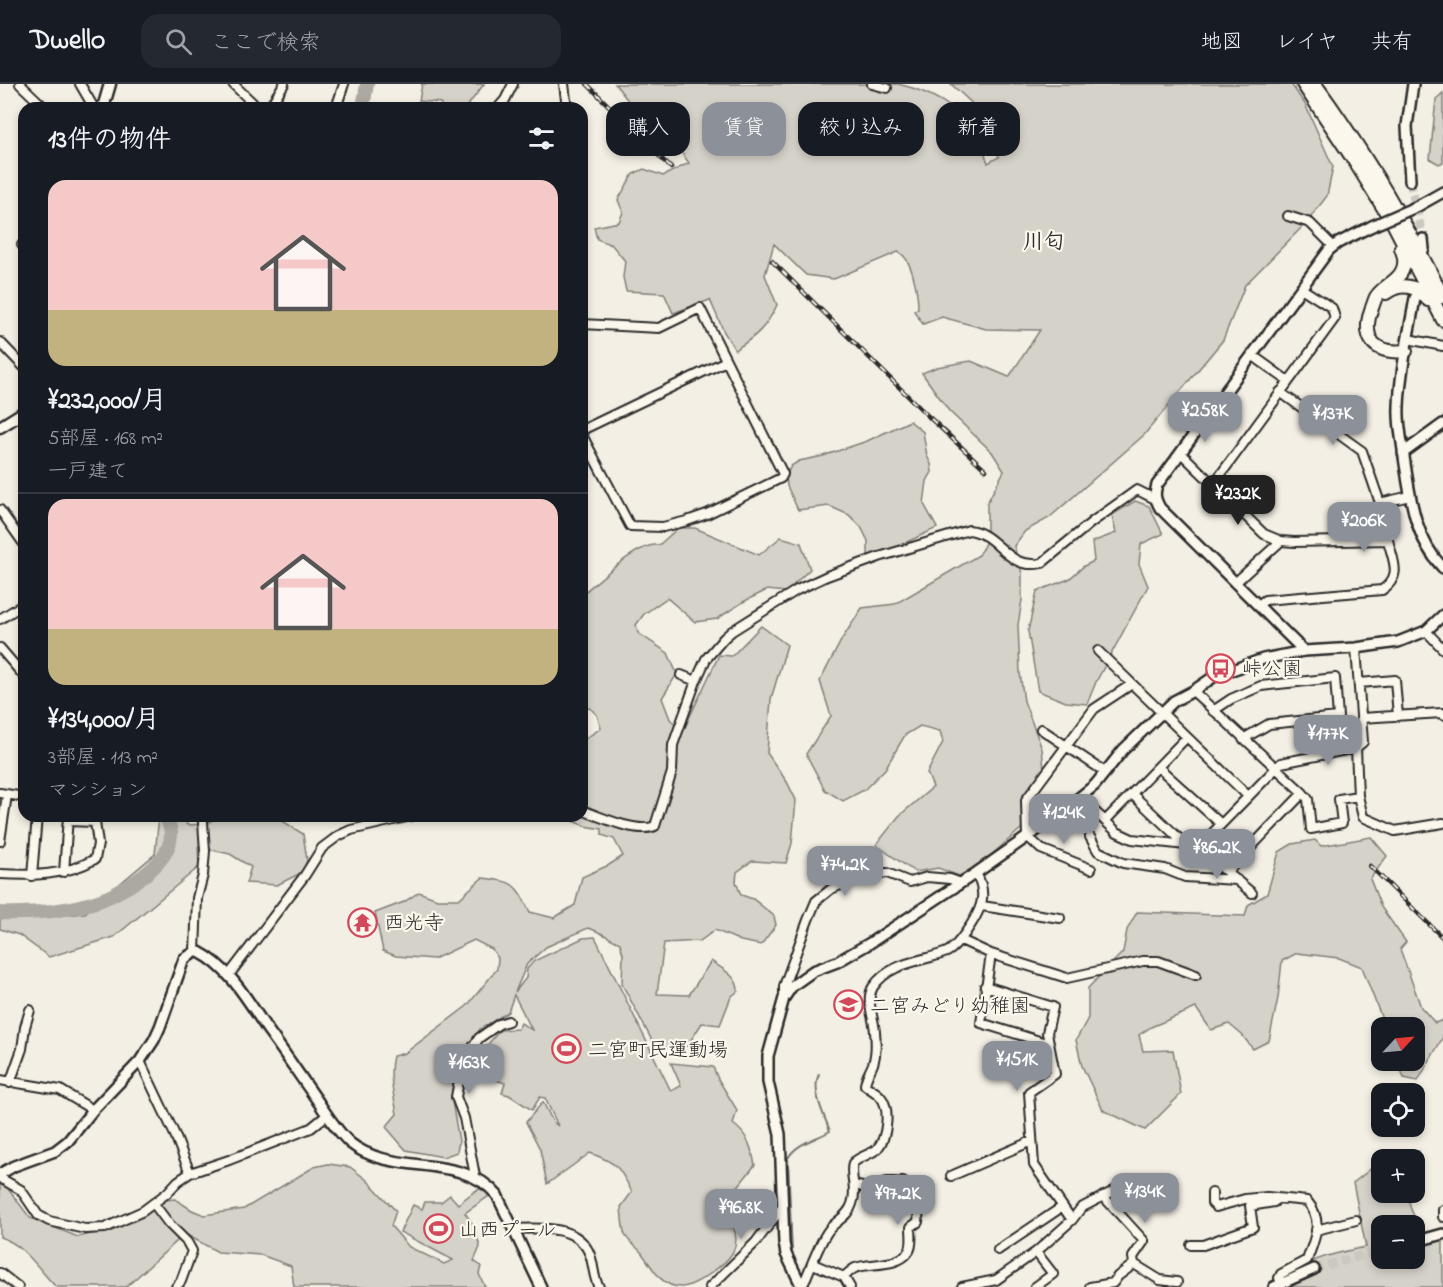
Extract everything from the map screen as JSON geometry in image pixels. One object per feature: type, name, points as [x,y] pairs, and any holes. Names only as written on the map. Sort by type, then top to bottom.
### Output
[{"type":"highway","points":[[1303,84],[1358,165],[1394,225],[1443,322]]},
{"type":"highway","points":[[1315,84],[1367,160],[1421,253],[1443,297]]},
{"type":"highway","points":[[1394,225],[1404,263],[1398,277],[1376,297],[1367,322],[1367,330],[1374,344],[1380,349],[1406,351]]},
{"type":"highway","points":[[1406,351],[1379,341],[1375,336],[1374,320],[1380,303],[1388,291],[1403,286],[1412,287],[1426,297],[1443,322]]},
{"type":"main road","points":[[105,102],[110,84]]},
{"type":"main road","points":[[0,427],[18,415]]},
{"type":"street","points":[[20,84],[39,102]]},
{"type":"street","points":[[80,84],[90,102]]},
{"type":"street","points":[[233,84],[252,102]]},
{"type":"street","points":[[273,102],[284,84]]},
{"type":"street","points":[[338,102],[344,84]]},
{"type":"street","points":[[503,102],[513,84]]},
{"type":"street","points":[[564,84],[566,102]]},
{"type":"street","points":[[872,84],[887,88]]},
{"type":"street","points":[[1410,181],[1407,126],[1413,84]]},
{"type":"street","points":[[1155,499],[1157,485],[1333,246],[1443,192]]},
{"type":"street","points":[[1288,216],[1310,223],[1333,246]]},
{"type":"street","points":[[1213,485],[1335,318],[1332,308],[1301,288]]},
{"type":"street","points":[[1415,298],[1399,407],[1403,453],[1418,528],[1428,550],[1443,568]]},
{"type":"street","points":[[588,324],[659,328],[700,308],[783,474],[781,478],[707,514],[687,521],[663,527],[630,526],[588,446]]},
{"type":"street","points":[[1408,339],[1443,346]]},
{"type":"street","points":[[0,342],[18,361]]},
{"type":"street","points":[[1252,355],[1288,381]]},
{"type":"street","points":[[588,427],[726,361]]},
{"type":"street","points":[[1258,605],[1265,600],[1382,590],[1393,582],[1395,573],[1380,503],[1362,451],[1280,392]]},
{"type":"street","points":[[1403,453],[1443,424]]},
{"type":"street","points":[[1180,453],[1264,534],[1294,542],[1388,540]]},
{"type":"street","points":[[588,812],[623,824],[649,829],[655,826],[672,772],[673,745],[706,658],[732,631],[797,590],[879,557],[969,530],[981,532],[1008,557],[1020,563],[1032,565],[1042,563],[1092,522],[1137,490],[1155,499],[1160,508],[1304,651]]},
{"type":"street","points":[[1380,503],[1410,496]]},
{"type":"street","points":[[0,510],[18,536]]},
{"type":"street","points":[[1235,583],[1281,540]]},
{"type":"street","points":[[0,619],[18,608]]},
{"type":"street","points":[[784,998],[801,977],[837,962],[870,943],[976,873],[1080,798],[1161,712],[1174,701],[1193,692],[1215,676],[1241,665],[1304,651],[1356,648],[1398,642],[1426,631],[1443,615]]},
{"type":"street","points":[[1426,631],[1443,649]]},
{"type":"street","points":[[0,648],[18,669]]},
{"type":"street","points":[[1198,848],[1275,768],[1287,761],[1356,748],[1363,742],[1356,648]]},
{"type":"street","points":[[1098,651],[1248,796]]},
{"type":"street","points":[[681,675],[696,681]]},
{"type":"street","points":[[1213,711],[1231,699],[1261,686],[1335,678],[1338,717],[1269,724],[1243,739]]},
{"type":"street","points":[[1359,683],[1395,680],[1398,716]]},
{"type":"street","points":[[1090,869],[1041,849],[1027,836],[1026,801],[1094,709],[1132,684]]},
{"type":"street","points":[[1193,692],[1303,793],[1308,799],[1311,829],[1342,823],[1339,799],[1358,796]]},
{"type":"street","points":[[1361,718],[1442,713],[1443,715]]},
{"type":"street","points":[[1041,729],[1105,772]]},
{"type":"street","points":[[1105,821],[1187,737]]},
{"type":"street","points":[[1356,748],[1358,796],[1363,818],[1395,831],[1443,823]]},
{"type":"street","points":[[1158,767],[1221,824]]},
{"type":"street","points":[[1227,872],[1303,793]]},
{"type":"street","points":[[0,841],[4,794]]},
{"type":"street","points":[[1132,794],[1186,844]]},
{"type":"street","points":[[1080,798],[1117,832],[1132,839],[1186,844],[1198,848],[1252,893]]},
{"type":"street","points":[[32,876],[36,822]]},
{"type":"street","points":[[64,872],[68,822]]},
{"type":"street","points":[[0,874],[32,876],[64,872],[80,867],[94,859],[98,844],[95,822]]},
{"type":"street","points":[[195,952],[197,898],[204,867],[203,822]]},
{"type":"street","points":[[229,975],[293,892],[322,848],[351,830],[385,822]]},
{"type":"street","points":[[1090,837],[1098,851],[1123,863],[1165,869],[1185,877],[1237,880]]},
{"type":"street","points":[[802,1287],[786,1254],[784,1244],[780,1134],[768,1082],[768,1056],[784,998],[784,986],[808,920],[816,901],[831,890],[867,874],[887,873],[910,882],[927,877],[950,879],[961,883]]},
{"type":"street","points":[[802,1287],[827,1232],[850,1210],[855,1185],[852,1175],[853,1163],[875,1151],[887,1126],[881,1096],[865,1085],[874,1057],[875,1033],[870,993],[881,977],[891,970],[903,964],[950,951],[961,940],[982,906],[981,882],[976,873]]},
{"type":"street","points":[[982,906],[1060,918]]},
{"type":"street","points":[[961,940],[991,954],[1066,978],[1143,961],[1158,961],[1196,975]]},
{"type":"street","points":[[195,952],[204,955],[229,975],[327,1115],[351,1144],[383,1158],[475,1176],[491,1187],[541,1287]]},
{"type":"street","points":[[195,952],[184,959],[160,1027],[140,1061],[93,1110],[68,1141],[54,1151],[14,1166],[0,1176],[21,1190],[39,1215],[49,1221],[76,1227],[105,1227],[143,1211],[190,1173],[311,1128],[327,1115]]},
{"type":"street","points":[[991,954],[981,1023],[1049,1044]]},
{"type":"street","points":[[985,986],[1053,1007],[1047,1033],[1054,1074],[1029,1092],[1034,1165],[1072,1220]]},
{"type":"street","points":[[10,1083],[22,1048],[30,1010]]},
{"type":"street","points":[[475,1176],[464,1118],[456,1097],[458,1086],[465,1059],[479,1038],[499,1024],[508,1021]]},
{"type":"street","points":[[140,1061],[190,1173]]},
{"type":"street","points":[[0,1080],[60,1090],[93,1110]]},
{"type":"street","points":[[951,1176],[1032,1141]]},
{"type":"street","points":[[962,1287],[996,1280],[1036,1252],[1072,1220],[1081,1208],[1133,1181]]},
{"type":"street","points":[[844,1277],[854,1269],[889,1262],[909,1251],[911,1227],[918,1222],[918,1205],[910,1189],[903,1182],[887,1182],[866,1188],[855,1185]]},
{"type":"street","points":[[1212,1193],[1212,1203],[1216,1207],[1245,1199],[1275,1198],[1307,1200],[1315,1210],[1316,1230],[1307,1260],[1281,1274],[1278,1285]]},
{"type":"street","points":[[1103,1196],[1144,1241],[1133,1257],[1134,1264],[1160,1281],[1177,1282]]},
{"type":"street","points":[[1191,1245],[1203,1245],[1253,1227],[1250,1206],[1274,1202],[1275,1198]]},
{"type":"street","points":[[154,1204],[192,1251],[181,1281],[176,1287]]},
{"type":"street","points":[[710,1287],[756,1242],[784,1205]]},
{"type":"street","points":[[998,1250],[1062,1207]]},
{"type":"street","points":[[1443,1210],[1443,1217]]},
{"type":"street","points":[[1316,1230],[1356,1220]]},
{"type":"street","points":[[514,1229],[551,1228],[566,1232],[582,1242],[590,1253],[596,1283],[599,1287]]},
{"type":"street","points":[[1425,1239],[1443,1234]]},
{"type":"street","points":[[1035,1287],[1053,1274],[1036,1252]]},
{"type":"street","points":[[813,1264],[844,1277],[850,1287]]},
{"type":"street","points":[[1090,1287],[1115,1285],[1118,1276],[1134,1264]]},
{"type":"street","points":[[1278,1285],[1314,1269]]},
{"type":"street","points":[[0,1273],[18,1287]]},
{"type":"shaded area","points":[[422,84],[484,84],[470,102],[419,101]]},
{"type":"shaded area","points":[[615,84],[898,84],[919,90],[944,102],[936,102],[936,156],[986,156],[988,163],[999,156],[1020,156],[1020,102],[970,102],[951,84],[1291,84],[1305,104],[1333,167],[1327,196],[1307,222],[1245,285],[1223,340],[1144,435],[1049,518],[1025,531],[1014,546],[1022,573],[1022,600],[1018,625],[1020,673],[1024,701],[1042,749],[1044,769],[1021,800],[1022,828],[981,864],[959,876],[938,868],[915,872],[876,845],[899,816],[933,787],[927,773],[943,742],[940,731],[920,726],[905,735],[885,769],[864,790],[843,801],[825,790],[806,754],[831,716],[820,681],[842,639],[862,608],[895,604],[979,555],[987,539],[987,503],[1004,471],[992,452],[949,411],[922,373],[937,367],[971,361],[1009,377],[1040,330],[986,329],[942,317],[923,324],[914,311],[918,308],[918,301],[910,268],[903,255],[898,252],[834,279],[806,275],[774,244],[765,275],[777,305],[760,331],[735,350],[710,300],[673,313],[664,293],[626,291],[623,277],[625,261],[612,245],[597,239],[594,227],[619,222],[623,212],[618,200],[633,174],[644,169],[663,176],[689,163],[684,156],[690,156],[690,102],[629,102]]},
{"type":"shaded area","points":[[1443,93],[1443,162],[1439,164],[1430,159],[1436,99]]},
{"type":"shaded area","points":[[910,421],[923,432],[932,472],[927,481],[924,504],[937,528],[868,560],[868,541],[861,527],[849,515],[829,506],[798,510],[787,486],[786,476],[791,466],[799,461],[823,456],[867,441]]},
{"type":"shaded area","points":[[1135,501],[1149,506],[1163,534],[1141,544],[1139,564],[1148,586],[1096,682],[1087,704],[1066,702],[1038,691],[1028,631],[1037,591],[1069,579],[1094,561],[1092,542],[1116,533],[1112,515]]},
{"type":"shaded area","points":[[678,528],[695,528],[759,555],[781,537],[801,543],[810,569],[786,592],[767,590],[717,619],[695,622],[667,598],[644,614],[636,625],[638,633],[668,653],[677,674],[662,698],[670,719],[683,731],[719,655],[732,656],[761,626],[787,645],[771,699],[767,753],[796,800],[792,843],[786,863],[752,861],[737,872],[736,882],[741,895],[753,899],[774,916],[776,925],[761,945],[741,941],[715,930],[700,941],[664,943],[657,994],[689,995],[711,961],[729,973],[737,986],[738,991],[731,997],[720,1025],[702,1023],[687,1046],[656,1048],[622,984],[623,954],[620,943],[592,929],[588,928],[546,947],[527,964],[515,992],[526,978],[527,969],[534,961],[583,938],[595,937],[671,1091],[681,1086],[671,1063],[713,1067],[737,1110],[733,1124],[746,1137],[755,1165],[736,1189],[729,1216],[736,1236],[733,1251],[707,1276],[684,1287],[667,1284],[662,1280],[625,1235],[621,1207],[632,1192],[616,1166],[590,1153],[547,1184],[540,1149],[526,1122],[543,1102],[553,1122],[558,1126],[545,1098],[540,1097],[532,1110],[502,1093],[505,1083],[487,1077],[474,1067],[473,1062],[500,1030],[518,1029],[521,1023],[532,1030],[514,995],[508,1012],[480,1029],[457,1066],[451,1096],[459,1141],[457,1152],[443,1157],[406,1150],[386,1127],[397,1114],[391,1078],[393,1056],[405,1053],[467,1006],[497,969],[498,958],[492,949],[474,940],[434,959],[396,956],[383,951],[375,913],[404,902],[419,892],[437,899],[459,899],[482,878],[513,885],[530,912],[554,918],[575,905],[582,877],[623,856],[614,839],[602,835],[602,829],[575,822],[588,822],[588,737],[601,728],[597,715],[588,708],[588,589],[630,556],[650,546],[659,545]]},
{"type":"shaded area","points":[[158,822],[186,822],[187,825],[209,822],[284,822],[303,834],[307,860],[303,872],[277,885],[246,883],[251,867],[230,854],[198,847],[199,867],[114,937],[49,957],[19,935],[0,929],[0,915],[25,919],[85,913],[155,854]]},
{"type":"shaded area","points":[[1371,837],[1387,856],[1370,879],[1381,907],[1406,942],[1400,949],[1421,1007],[1435,1023],[1443,1020],[1443,1037],[1425,1069],[1425,1017],[1381,1017],[1362,967],[1339,958],[1297,953],[1282,961],[1278,998],[1269,1041],[1253,1049],[1229,1024],[1211,1030],[1196,1008],[1151,1027],[1139,1035],[1143,1051],[1173,1050],[1181,1094],[1145,1130],[1103,1110],[1082,1066],[1076,1040],[1088,1018],[1088,988],[1123,952],[1127,930],[1137,912],[1245,916],[1248,905],[1267,894],[1279,852],[1292,844],[1315,840],[1321,846]]},
{"type":"shaded area","points":[[1402,1071],[1424,1071],[1418,1081],[1404,1078]]},
{"type":"shaded area","points":[[328,1164],[350,1167],[367,1180],[396,1211],[391,1226],[409,1247],[444,1264],[453,1260],[400,1232],[413,1205],[422,1209],[425,1202],[441,1202],[450,1195],[458,1204],[482,1188],[489,1196],[465,1213],[474,1226],[480,1247],[474,1261],[481,1266],[479,1274],[485,1287],[294,1287],[291,1266],[261,1255],[218,1252],[185,1234],[126,1287],[56,1287],[31,1258],[17,1246],[0,1237],[0,1185],[3,1182],[30,1218],[78,1237],[118,1228],[152,1201],[175,1199],[204,1215],[244,1209],[314,1167]]},
{"type":"shaded area","points":[[1371,1169],[1371,1203],[1410,1203],[1414,1215],[1371,1215],[1371,1269],[1425,1269],[1425,1231],[1427,1234],[1443,1230],[1443,1287],[1282,1287],[1288,1278],[1307,1264],[1366,1247],[1353,1183]]},
{"type":"waterway","points":[[364,102],[367,84]]},
{"type":"waterway","points":[[0,913],[70,908],[115,894],[142,877],[163,856],[169,845],[171,833],[168,822]]},
{"type":"waterway","points":[[792,1254],[788,1158],[801,1145],[830,1131],[817,1095],[819,1074]]},
{"type":"tunnel","points":[[1410,181],[1423,239]]},
{"type":"tunnel","points":[[1314,1269],[1371,1253]]},
{"type":"railway","points":[[587,84],[671,168]]},
{"type":"railway","points":[[772,261],[929,417],[986,470]]},
{"type":"railway","points":[[1370,866],[1443,938]]},
{"type":"place","name":"峠公園","points":[[1221,668]]},
{"type":"place","name":"西光寺","points":[[363,922]]},
{"type":"place","name":"二宮みどり幼稚園","points":[[849,1005]]},
{"type":"place","name":"二宮町民運動場","points":[[567,1049]]},
{"type":"place","name":"山西プール","points":[[438,1229]]},
{"type":"district","name":"川匂","points":[[1044,241]]}]
